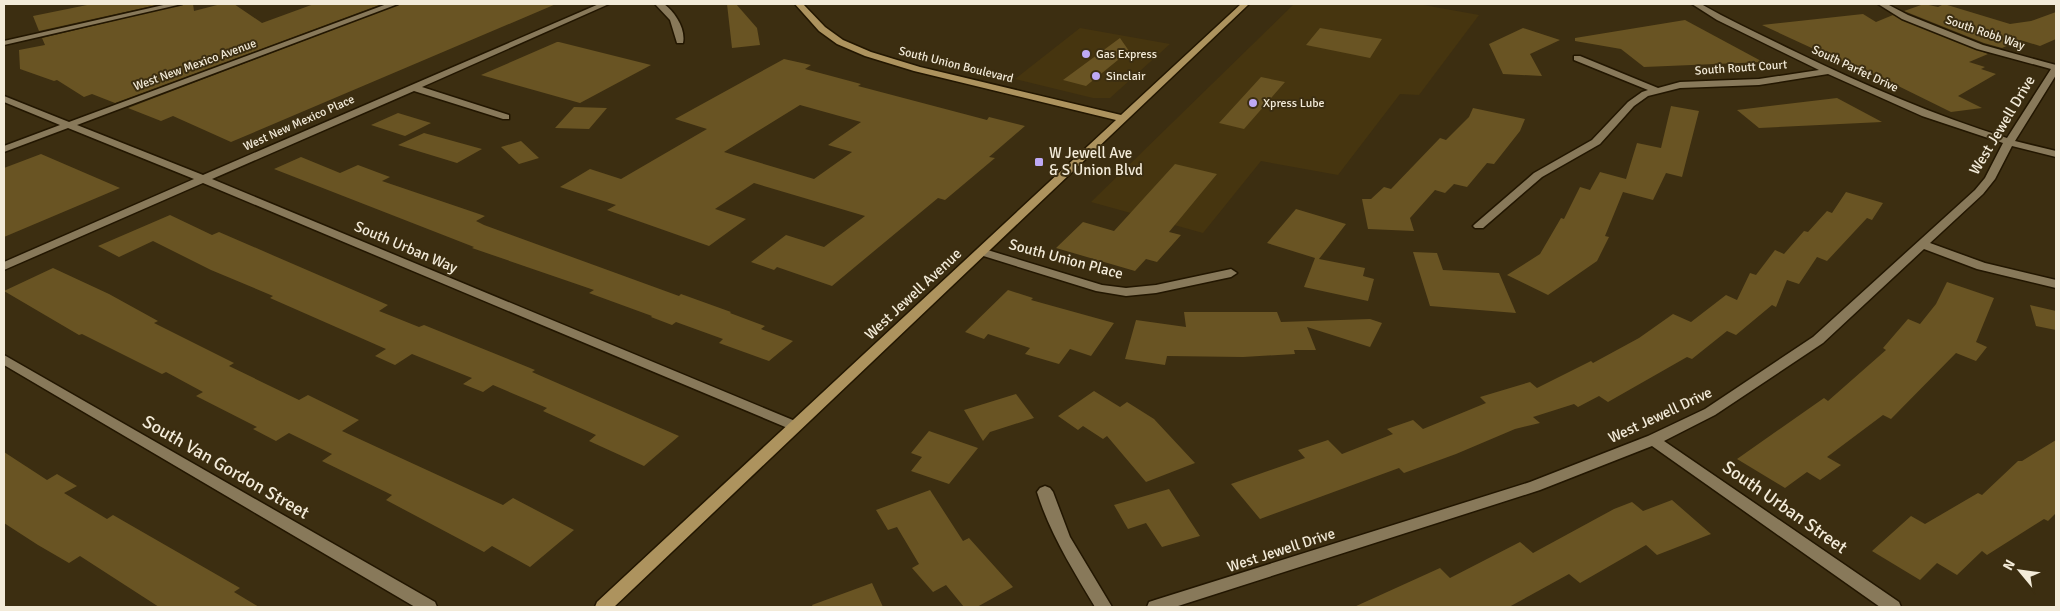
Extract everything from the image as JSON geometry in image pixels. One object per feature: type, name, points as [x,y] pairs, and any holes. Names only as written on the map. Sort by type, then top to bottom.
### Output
[{"type":"main road","name":"South Union Boulevard","points":[[799,4],[826,33],[868,54],[926,71],[1124,119]]},
{"type":"main road","name":"West Jewell Avenue","points":[[603,607],[1245,4]]},
{"type":"street","points":[[4,42],[178,4]]},
{"type":"street","name":"West New Mexico Avenue","points":[[4,149],[394,4]]},
{"type":"street","name":"West New Mexico Place","points":[[4,266],[605,4]]},
{"type":"street","points":[[659,4],[672,15],[679,30],[680,41]]},
{"type":"street","name":"South Parfet Drive","points":[[1696,4],[1720,18],[1829,71],[1912,109],[2009,142],[2056,154]]},
{"type":"street","name":"South Robb Way","points":[[1882,4],[1905,17],[1980,47],[2056,68]]},
{"type":"street","points":[[1577,58],[1655,90]]},
{"type":"street","name":"West Jewell Drive","points":[[1155,607],[1535,486],[1654,440],[1710,412],[1818,340],[1979,192],[1996,169],[2009,142],[2056,68]]},
{"type":"street","name":"South Routt Court","points":[[1480,226],[1538,175],[1596,142],[1637,98],[1655,90],[1689,84],[1759,82],[1829,71]]},
{"type":"street","points":[[412,87],[506,117]]},
{"type":"street","name":"South Urban Way","points":[[4,99],[203,179],[795,426]]},
{"type":"street","points":[[1922,244],[1981,266],[2056,284]]},
{"type":"street","name":"South Union Place","points":[[981,252],[1100,288],[1126,292],[1156,289],[1232,274]]},
{"type":"street","name":"South Van Gordon Street","points":[[4,359],[429,607]]},
{"type":"street","name":"South Urban Street","points":[[1654,440],[1893,607]]},
{"type":"street","points":[[1045,492],[1048,505],[1059,527],[1104,607]]},
{"type":"shaded area","points":[[1294,4],[1418,4],[1479,15],[1419,95],[1400,94],[1338,175],[1261,161],[1203,233],[1091,202]]},
{"type":"shaded area","points":[[1080,28],[1170,44],[1110,98],[1093,98],[1015,79]]},
{"type":"building","points":[[92,4],[161,4],[39,31],[33,16]]},
{"type":"building","points":[[184,4],[193,4],[194,11],[221,4],[234,4],[262,23],[314,4],[382,4],[115,103],[92,94],[84,97],[57,80],[54,81],[20,69],[19,50],[45,45],[42,38]]},
{"type":"building","points":[[400,4],[556,4],[231,142],[173,116],[161,121],[128,108]]},
{"type":"building","points":[[727,4],[736,4],[757,28],[760,45],[732,48]]},
{"type":"building","points":[[1924,4],[1938,7],[1944,4],[2010,24],[2031,21],[2056,12],[2056,39],[2040,46],[2020,40],[2002,48],[1984,43],[1904,11]]},
{"type":"building","points":[[1863,14],[1876,22],[1893,15],[1988,54],[1969,62],[1985,67],[1981,69],[1996,74],[1958,96],[1982,108],[1951,112],[1884,79],[1879,79],[1762,25]]},
{"type":"building","points":[[1685,20],[1763,62],[1644,67],[1621,49],[1575,41],[1575,38]]},
{"type":"building","points":[[1320,28],[1382,39],[1370,58],[1306,45]]},
{"type":"building","points":[[1523,28],[1560,40],[1530,54],[1542,76],[1503,74],[1489,44]]},
{"type":"building","points":[[1120,38],[1129,51],[1086,86],[1063,80]]},
{"type":"building","points":[[557,42],[651,65],[580,103],[481,75]]},
{"type":"building","points":[[784,59],[811,65],[805,69],[861,84],[858,86],[987,120],[989,117],[1025,126],[989,157],[995,158],[945,200],[938,198],[832,286],[777,267],[774,270],[751,262],[786,235],[824,247],[865,216],[754,183],[715,209],[746,219],[709,246],[607,210],[616,205],[560,187],[590,169],[621,179],[707,129],[675,119]],"holes":[[[800,105],[861,122],[828,145],[852,152],[814,179],[724,152]]]},
{"type":"building","name":"Xpress Lube","points":[[1261,77],[1285,82],[1244,129],[1219,123]]},
{"type":"building","points":[[1837,98],[1882,122],[1759,128],[1737,110]]},
{"type":"building","points":[[1671,106],[1699,111],[1682,177],[1666,173],[1653,200],[1623,192],[1605,236],[1609,237],[1597,261],[1548,295],[1507,275],[1540,254],[1561,218],[1564,219],[1580,187],[1590,190],[1600,172],[1626,179],[1637,143],[1661,148]]},
{"type":"building","points":[[574,107],[607,108],[589,129],[555,128]]},
{"type":"building","points":[[1473,108],[1525,119],[1520,131],[1494,164],[1487,163],[1467,187],[1454,184],[1445,193],[1435,190],[1410,218],[1414,231],[1368,229],[1362,199],[1371,199],[1384,187],[1391,189],[1440,138],[1446,140],[1469,117]]},
{"type":"building","points":[[398,113],[431,123],[405,136],[371,125]]},
{"type":"building","points":[[424,133],[482,149],[457,163],[398,145]]},
{"type":"building","points":[[521,141],[539,158],[519,164],[501,147]]},
{"type":"building","points":[[41,154],[120,188],[4,237],[4,168]]},
{"type":"building","points":[[301,157],[340,173],[358,165],[390,177],[382,181],[485,216],[476,221],[484,225],[679,296],[681,294],[731,312],[765,326],[761,329],[793,341],[769,361],[719,343],[723,339],[676,322],[672,325],[589,293],[594,290],[472,248],[474,247],[274,169]]},
{"type":"building","points":[[1175,164],[1217,174],[1169,232],[1181,235],[1157,262],[1146,259],[1135,271],[1056,248],[1083,222],[1114,231]]},
{"type":"building","points":[[1846,192],[1883,203],[1872,220],[1867,218],[1827,261],[1817,257],[1799,284],[1787,280],[1776,307],[1772,305],[1736,335],[1727,331],[1692,359],[1687,357],[1608,402],[1599,396],[1578,407],[1574,404],[1533,417],[1540,423],[1515,429],[1404,473],[1399,468],[1260,519],[1231,484],[1305,458],[1298,450],[1328,440],[1342,454],[1393,434],[1387,429],[1413,420],[1423,429],[1486,403],[1480,397],[1530,382],[1537,388],[1591,361],[1593,363],[1639,338],[1673,314],[1691,322],[1726,295],[1737,300],[1750,273],[1756,275],[1775,250],[1784,254],[1804,231],[1808,232],[1827,211],[1832,213]]},
{"type":"building","points":[[1296,209],[1346,224],[1319,259],[1365,268],[1363,276],[1374,279],[1368,301],[1304,287],[1315,258],[1267,243]]},
{"type":"building","points":[[170,215],[212,235],[219,232],[388,305],[379,311],[419,327],[424,325],[535,370],[532,372],[679,436],[644,466],[589,441],[596,435],[543,411],[547,408],[493,385],[483,392],[463,384],[472,378],[412,354],[395,365],[375,356],[386,349],[270,298],[273,296],[211,270],[153,241],[119,257],[98,246]]},
{"type":"building","points":[[1413,252],[1437,253],[1443,270],[1499,273],[1516,313],[1430,306]]},
{"type":"building","points":[[53,268],[109,294],[158,321],[154,323],[234,363],[229,366],[299,400],[308,395],[359,420],[342,431],[503,505],[513,498],[574,530],[530,567],[492,546],[484,552],[386,500],[392,495],[322,461],[332,454],[289,433],[276,441],[253,429],[257,427],[196,396],[203,392],[166,372],[162,374],[82,334],[79,335],[4,291]]},
{"type":"building","points":[[1947,282],[1994,298],[1976,342],[1987,347],[1976,361],[1956,353],[1891,419],[1883,415],[1827,457],[1841,465],[1820,480],[1807,472],[1785,488],[1737,459],[1824,398],[1828,401],[1886,350],[1883,348],[1908,319],[1920,324],[1936,304]]},
{"type":"building","points":[[1008,290],[1033,298],[1031,300],[1114,323],[1091,356],[1070,349],[1059,364],[1025,354],[1030,348],[988,334],[984,339],[965,332]]},
{"type":"building","points":[[2030,305],[2056,311],[2056,330],[2036,326]]},
{"type":"building","points":[[1184,312],[1277,312],[1281,322],[1370,319],[1382,323],[1370,347],[1307,327],[1316,350],[1294,350],[1295,354],[1243,357],[1167,356],[1165,365],[1125,359],[1136,320],[1186,327]]},
{"type":"building","points":[[1094,391],[1120,407],[1127,402],[1154,419],[1195,463],[1146,482],[1107,436],[1103,439],[1083,426],[1078,430],[1058,416]]},
{"type":"building","points":[[1016,394],[1034,418],[990,432],[983,441],[964,410]]},
{"type":"building","points":[[929,431],[978,448],[949,484],[911,471],[922,457],[911,453]]},
{"type":"building","points":[[2056,440],[2056,513],[2048,521],[2044,519],[1987,555],[1982,551],[1957,575],[1937,563],[1920,580],[1872,551],[1911,516],[1925,524],[1978,493],[1982,495],[2018,461],[2022,461]]},
{"type":"building","points":[[4,452],[47,480],[57,474],[77,486],[64,493],[107,519],[113,515],[240,588],[234,592],[259,607],[159,607],[80,556],[69,563],[38,545],[4,523]]},
{"type":"building","points":[[1169,489],[1200,536],[1162,547],[1146,523],[1128,529],[1114,505]]},
{"type":"building","points":[[930,490],[963,541],[969,538],[1013,587],[977,607],[964,607],[946,585],[933,592],[912,568],[919,564],[897,527],[888,530],[876,510]]},
{"type":"building","points":[[1672,500],[1711,534],[1657,555],[1646,545],[1580,583],[1569,574],[1509,607],[1354,607],[1440,568],[1450,578],[1520,542],[1533,553],[1614,509],[1632,502],[1643,511]]},
{"type":"building","points":[[872,583],[883,607],[813,607],[812,605]]},
{"type":"place","name":"Gas Express","points":[[1086,54]]},
{"type":"place","name":"Sinclair","points":[[1096,76]]},
{"type":"place","name":"Xpress Lube","points":[[1253,103]]},
{"type":"place","name":"W Jewell Ave & S Union Blvd","points":[[1039,162]]}]
